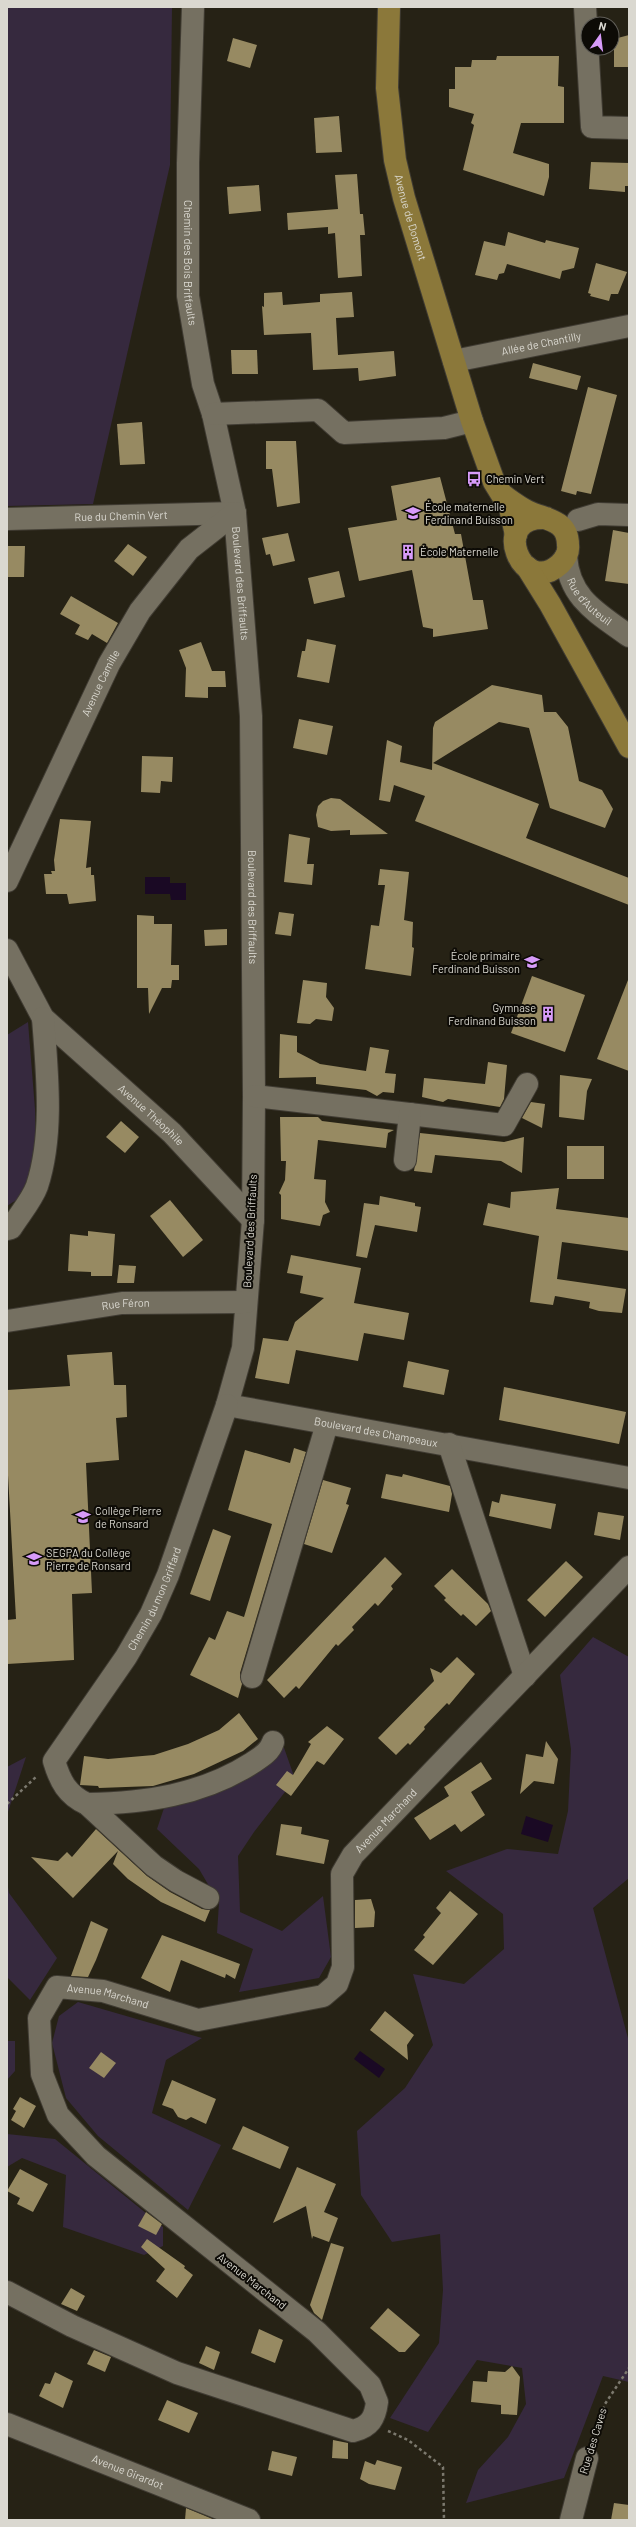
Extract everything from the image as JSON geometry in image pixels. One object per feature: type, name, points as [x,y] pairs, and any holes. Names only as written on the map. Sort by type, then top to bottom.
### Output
[{"type":"main road","name":"Avenue de Domont","points":[[389,7],[387,88],[395,160],[418,249],[472,421],[488,468],[504,496],[513,516],[516,535],[516,552],[550,604],[629,747]]},
{"type":"main road","points":[[504,496],[528,511],[562,537]]},
{"type":"main road","points":[[516,535],[523,524],[530,520],[562,537]]},
{"type":"main road","points":[[527,567],[537,571],[562,537]]},
{"type":"main road","points":[[550,604],[548,583],[562,537]]},
{"type":"street","name":"Chemin des Bois Briffaults","points":[[193,7],[188,163],[188,296],[203,384],[212,414],[235,513]]},
{"type":"street","points":[[585,7],[592,127],[629,128]]},
{"type":"street","name":"Allée de Chantilly","points":[[454,361],[629,326]]},
{"type":"street","points":[[212,414],[318,410],[344,433],[444,428],[472,421]]},
{"type":"street","name":"Rue du Chemin Vert","points":[[7,518],[235,513]]},
{"type":"street","name":"Avenue Camille","points":[[7,881],[109,664],[140,611],[189,549],[235,513]]},
{"type":"street","name":"Boulevard des Briffaults","points":[[235,513],[251,716],[254,1096],[252,1220],[246,1302]]},
{"type":"street","points":[[562,537],[598,514],[629,515]]},
{"type":"street","name":"Rue d'Auteuil","points":[[562,537],[571,584],[580,597],[629,636]]},
{"type":"street","points":[[7,950],[43,1018],[47,1070],[46,1142],[36,1187],[11,1228],[7,1229]]},
{"type":"street","name":"Avenue Théophile","points":[[43,1018],[172,1133],[252,1220]]},
{"type":"street","points":[[254,1096],[504,1125],[527,1084]]},
{"type":"street","points":[[404,1160],[410,1114]]},
{"type":"street","points":[[225,1413],[243,1348],[246,1302]]},
{"type":"street","name":"Rue Féron","points":[[7,1321],[122,1303],[246,1302]]},
{"type":"street","name":"Boulevard des Champeaux","points":[[225,1413],[327,1424],[449,1444],[629,1478]]},
{"type":"street","name":"Chemin du mon Griffard","points":[[54,1761],[126,1657],[151,1614],[168,1575],[225,1413]]},
{"type":"street","points":[[252,1677],[327,1424]]},
{"type":"street","points":[[449,1444],[525,1676]]},
{"type":"street","name":"Avenue Marchand","points":[[371,2423],[377,2402],[370,2385],[356,2369],[317,2332],[96,2156],[58,2115],[42,2074],[39,2018],[57,1987],[103,1991],[198,2020],[323,1996],[331,1991],[337,1984],[343,1967],[342,1874],[353,1855],[629,1567]]},
{"type":"street","points":[[54,1761],[60,1780],[77,1800],[88,1804],[121,1804],[161,1799],[203,1788],[242,1769],[271,1748],[273,1742]]},
{"type":"street","points":[[88,1804],[154,1866],[176,1881],[208,1898]]},
{"type":"street","points":[[7,2292],[72,2326],[177,2373],[353,2431],[362,2429],[371,2423]]},
{"type":"street","name":"Avenue Girardot","points":[[7,2424],[249,2520]]},
{"type":"street","name":"Rue des Caves","points":[[571,2520],[587,2458]]},
{"type":"path","points":[[7,1804],[54,1761]]},
{"type":"path","name":"Rue des Caves","points":[[587,2458],[605,2404],[629,2368]]},
{"type":"path","points":[[371,2423],[408,2440],[443,2467],[444,2520]]},
{"type":"shaded area","points":[[7,7],[172,7],[170,165],[93,504],[7,506]]},
{"type":"shaded area","points":[[145,877],[170,877],[170,883],[186,883],[186,900],[171,900],[170,894],[145,894]]},
{"type":"shaded area","points":[[28,1022],[35,1109],[36,1187],[7,1206],[7,1035]]},
{"type":"shaded area","points":[[593,1637],[629,1657],[629,1878],[593,1908],[629,2042],[629,2382],[603,2376],[564,2478],[466,2503],[478,2470],[508,2437],[526,2404],[522,2368],[477,2360],[428,2432],[390,2418],[439,2343],[443,2290],[440,2234],[392,2242],[361,2195],[357,2131],[405,2088],[433,2045],[413,1974],[464,1984],[504,1949],[503,1914],[446,1871],[507,1849],[558,1854],[568,1811],[571,1749],[560,1675]]},
{"type":"shaded area","points":[[283,1745],[295,1779],[254,1832],[238,1856],[240,1912],[282,1931],[323,1896],[331,1957],[319,1978],[239,1992],[253,1949],[217,1933],[219,1903],[199,1869],[157,1829],[165,1805],[214,1790]]},
{"type":"shaded area","points":[[26,1757],[7,1815],[7,1767]]},
{"type":"shaded area","points":[[526,1816],[553,1825],[548,1842],[521,1834]]},
{"type":"shaded area","points":[[7,1881],[9,1893],[57,1958],[30,2000],[7,1977]]},
{"type":"shaded area","points":[[78,2002],[202,2038],[166,2060],[152,2113],[221,2145],[188,2210],[98,2136],[66,2098],[52,2043],[59,2016]]},
{"type":"shaded area","points":[[7,2041],[15,2041],[15,2071],[7,2080]]},
{"type":"shaded area","points":[[360,2051],[385,2069],[379,2078],[354,2059]]},
{"type":"shaded area","points":[[7,2134],[55,2139],[163,2227],[163,2246],[144,2255],[63,2227],[66,2175],[22,2158],[7,2167]]},
{"type":"building","points":[[629,35],[629,67],[614,67],[614,56],[620,56],[620,37]]},
{"type":"building","points":[[233,38],[257,45],[250,68],[227,61]]},
{"type":"building","points":[[497,56],[559,56],[558,86],[564,87],[564,123],[521,123],[513,153],[549,164],[549,177],[544,196],[463,170],[474,125],[471,123],[474,114],[449,107],[449,89],[455,89],[455,67],[471,67],[472,60],[496,60]]},
{"type":"building","points":[[339,116],[342,152],[316,153],[314,118]]},
{"type":"building","points":[[591,162],[629,163],[629,186],[625,186],[625,192],[589,189]]},
{"type":"building","points":[[357,174],[360,214],[363,214],[365,235],[360,235],[362,276],[338,278],[335,233],[328,234],[328,227],[288,230],[287,213],[338,209],[335,175]]},
{"type":"building","points":[[259,185],[261,211],[229,214],[227,187]]},
{"type":"building","points":[[508,232],[545,243],[546,240],[579,248],[574,268],[562,271],[560,279],[507,264],[504,273],[499,274],[497,280],[475,275],[484,241],[505,246]]},
{"type":"building","points":[[596,263],[627,272],[618,294],[611,294],[609,301],[590,296],[591,294],[588,293]]},
{"type":"building","points":[[282,292],[283,305],[320,302],[320,294],[352,292],[354,317],[336,318],[338,355],[394,351],[396,376],[359,381],[358,368],[313,370],[311,333],[264,335],[262,306],[264,307],[264,293]]},
{"type":"building","points":[[231,350],[257,350],[258,374],[232,374]]},
{"type":"building","points":[[533,363],[581,376],[577,390],[529,378]]},
{"type":"building","points":[[588,387],[617,395],[591,494],[577,491],[576,495],[561,491]]},
{"type":"building","points":[[142,422],[145,464],[120,465],[117,424]]},
{"type":"building","points":[[266,441],[296,441],[300,503],[277,507],[272,469],[266,469]]},
{"type":"building","name":"École Maternelle","points":[[440,477],[455,534],[461,534],[473,600],[483,600],[488,629],[433,637],[433,629],[423,627],[412,570],[359,581],[348,528],[397,520],[391,486]]},
{"type":"building","points":[[613,530],[629,533],[629,584],[605,581]]},
{"type":"building","points":[[288,533],[295,561],[273,566],[270,554],[266,555],[262,538]]},
{"type":"building","points":[[128,544],[147,557],[133,576],[114,561]]},
{"type":"building","points":[[7,546],[25,546],[24,577],[7,577]]},
{"type":"building","points":[[339,571],[345,597],[314,604],[308,578]]},
{"type":"building","points":[[71,596],[118,623],[107,643],[92,634],[88,640],[75,634],[80,625],[60,614]]},
{"type":"building","points":[[307,639],[336,645],[329,683],[297,677],[302,651],[305,651]]},
{"type":"building","points":[[201,642],[212,671],[225,671],[226,687],[208,687],[208,698],[185,697],[186,668],[179,650]]},
{"type":"building","points":[[492,685],[542,695],[544,712],[556,712],[568,727],[579,781],[602,790],[613,809],[605,828],[550,808],[529,728],[499,722],[433,763],[539,804],[526,838],[629,878],[629,905],[415,821],[425,796],[394,785],[390,802],[379,800],[387,740],[402,746],[400,762],[432,770],[433,728],[435,722]]},
{"type":"building","points":[[299,719],[333,726],[327,755],[293,748]]},
{"type":"building","points":[[142,756],[173,757],[172,782],[161,781],[160,793],[141,792]]},
{"type":"building","points":[[331,798],[340,799],[388,834],[350,835],[350,830],[331,831],[318,827],[316,815],[318,806],[323,801]]},
{"type":"building","points":[[60,819],[91,821],[86,868],[91,867],[91,875],[94,875],[96,901],[69,904],[67,894],[46,894],[44,874],[52,874],[51,871],[55,871],[54,860]]},
{"type":"building","points":[[289,834],[310,838],[307,864],[314,864],[312,885],[284,882]]},
{"type":"building","points":[[380,869],[409,872],[404,920],[413,922],[412,947],[414,948],[411,976],[365,969],[371,925],[379,926],[385,885],[378,885]]},
{"type":"building","points":[[279,912],[294,914],[291,936],[275,934]]},
{"type":"building","points":[[137,915],[154,916],[154,924],[172,924],[171,965],[179,965],[179,980],[172,980],[171,988],[162,988],[149,1014],[148,988],[137,988]]},
{"type":"building","points":[[227,929],[227,945],[205,946],[204,930]]},
{"type":"building","name":"Gymnase Ferdinand Buisson","points":[[532,976],[585,995],[565,1052],[511,1033]]},
{"type":"building","points":[[303,980],[327,983],[326,997],[334,1008],[332,1021],[316,1019],[310,1024],[297,1023]]},
{"type":"building","points":[[629,980],[629,1071],[597,1059]]},
{"type":"building","points":[[280,1034],[297,1036],[297,1052],[320,1064],[366,1071],[370,1047],[389,1050],[385,1073],[396,1074],[394,1093],[383,1092],[377,1096],[366,1090],[316,1084],[316,1077],[279,1078]]},
{"type":"building","points":[[488,1062],[507,1065],[504,1099],[500,1107],[448,1099],[443,1102],[422,1097],[424,1078],[485,1084]]},
{"type":"building","points":[[560,1075],[592,1079],[587,1091],[584,1120],[559,1117]]},
{"type":"building","points":[[531,1102],[545,1104],[542,1128],[522,1118]]},
{"type":"building","points":[[280,1117],[318,1117],[322,1121],[394,1130],[388,1133],[386,1148],[318,1140],[314,1179],[326,1180],[325,1202],[330,1212],[323,1215],[320,1226],[281,1219],[281,1195],[279,1193],[285,1180],[286,1161],[281,1161]]},
{"type":"building","points":[[121,1121],[139,1137],[125,1153],[106,1137]]},
{"type":"building","points":[[420,1133],[504,1142],[524,1137],[522,1173],[501,1161],[435,1155],[432,1173],[414,1171]]},
{"type":"building","points":[[567,1146],[604,1146],[604,1179],[567,1179]]},
{"type":"building","points":[[559,1188],[556,1209],[629,1218],[629,1251],[562,1242],[557,1279],[626,1289],[622,1313],[599,1311],[589,1308],[590,1302],[555,1296],[553,1305],[530,1302],[539,1236],[483,1225],[488,1203],[510,1208],[511,1192]]},
{"type":"building","points":[[380,1196],[415,1203],[415,1206],[421,1207],[417,1232],[375,1225],[367,1258],[356,1256],[364,1203],[379,1205]]},
{"type":"building","points":[[170,1200],[203,1240],[183,1257],[150,1216]]},
{"type":"building","points":[[88,1231],[115,1234],[112,1276],[91,1276],[91,1272],[68,1271],[70,1234],[88,1236]]},
{"type":"building","points":[[291,1255],[361,1268],[354,1303],[409,1313],[404,1340],[364,1333],[358,1361],[296,1350],[289,1384],[255,1378],[263,1338],[288,1341],[295,1322],[324,1298],[300,1293],[303,1276],[287,1273]]},
{"type":"building","points":[[119,1265],[136,1266],[134,1283],[117,1283]]},
{"type":"building","name":"Collège Pierre de Ronsard","points":[[112,1352],[114,1385],[126,1385],[127,1417],[116,1418],[119,1460],[86,1463],[92,1593],[72,1594],[74,1660],[7,1664],[7,1620],[16,1619],[7,1457],[7,1390],[70,1386],[67,1355]]},
{"type":"building","points":[[408,1361],[449,1370],[444,1395],[403,1387]]},
{"type":"building","points":[[504,1387],[626,1412],[619,1444],[499,1420]]},
{"type":"building","points":[[294,1448],[306,1452],[240,1673],[242,1684],[238,1698],[190,1675],[209,1637],[215,1640],[227,1611],[244,1617],[272,1524],[228,1510],[245,1450],[290,1463]]},
{"type":"building","points":[[386,1474],[402,1477],[403,1474],[450,1486],[452,1494],[449,1512],[381,1498]]},
{"type":"building","points":[[323,1480],[351,1488],[346,1504],[349,1505],[332,1553],[304,1544]]},
{"type":"building","points":[[501,1494],[556,1504],[551,1529],[489,1516],[492,1501],[499,1503]]},
{"type":"building","points":[[598,1512],[624,1516],[620,1540],[594,1535]]},
{"type":"building","points":[[213,1529],[231,1536],[210,1601],[190,1594]]},
{"type":"building","points":[[385,1557],[402,1574],[391,1586],[393,1589],[378,1606],[375,1603],[352,1627],[354,1630],[338,1646],[336,1644],[299,1689],[296,1686],[284,1698],[267,1680]]},
{"type":"building","points":[[566,1561],[583,1577],[545,1617],[527,1600]]},
{"type":"building","points":[[452,1569],[488,1604],[491,1611],[476,1626],[463,1614],[461,1616],[444,1600],[446,1598],[434,1586]]},
{"type":"building","points":[[457,1657],[475,1674],[449,1705],[447,1703],[424,1727],[425,1729],[410,1745],[408,1743],[396,1755],[378,1738],[434,1681],[430,1668],[441,1673]]},
{"type":"building","points":[[239,1713],[258,1739],[243,1751],[194,1774],[153,1786],[99,1788],[98,1786],[80,1785],[84,1756],[108,1759],[154,1755],[188,1744],[219,1730]]},
{"type":"building","points":[[327,1726],[344,1739],[324,1765],[317,1761],[291,1796],[276,1785],[287,1771],[293,1775],[311,1744],[308,1742]]},
{"type":"building","points":[[546,1741],[558,1759],[554,1784],[534,1781],[520,1794],[526,1754],[543,1757]]},
{"type":"building","points":[[481,1762],[492,1779],[471,1792],[485,1815],[461,1832],[455,1824],[430,1840],[414,1818],[449,1796],[444,1787]]},
{"type":"building","points":[[281,1824],[302,1827],[301,1834],[329,1840],[324,1864],[276,1855]]},
{"type":"building","points":[[96,1829],[147,1876],[170,1892],[202,1909],[210,1910],[205,1922],[161,1902],[128,1879],[113,1864],[118,1851],[73,1898],[31,1857],[58,1861],[67,1852],[72,1857]]},
{"type":"building","points":[[450,1891],[478,1914],[433,1965],[414,1950],[425,1937],[423,1935],[441,1913],[436,1908]]},
{"type":"building","points":[[371,1899],[375,1912],[374,1927],[355,1928],[355,1900]]},
{"type":"building","points":[[91,1921],[108,1929],[88,1977],[71,1976]]},
{"type":"building","points":[[162,1935],[240,1964],[235,1979],[226,1974],[225,1978],[181,1960],[170,1992],[141,1978]]},
{"type":"building","points":[[385,2011],[414,2035],[407,2045],[408,2060],[370,2030]]},
{"type":"building","points":[[101,2052],[116,2063],[104,2078],[89,2068]]},
{"type":"building","points":[[172,2080],[216,2099],[206,2124],[191,2117],[186,2120],[178,2117],[173,2109],[162,2105]]},
{"type":"building","points":[[20,2097],[36,2106],[24,2128],[11,2120],[16,2111],[13,2109]]},
{"type":"building","points":[[243,2126],[289,2147],[280,2169],[232,2149]]},
{"type":"building","points":[[297,2167],[336,2184],[324,2212],[338,2218],[329,2242],[313,2236],[312,2239],[306,2206],[273,2223]]},
{"type":"building","points":[[20,2169],[48,2184],[33,2212],[17,2204],[20,2198],[7,2191]]},
{"type":"building","points":[[146,2212],[162,2224],[156,2235],[138,2226]]},
{"type":"building","points":[[147,2239],[185,2266],[184,2268],[193,2275],[177,2298],[156,2281],[165,2269],[141,2247]]},
{"type":"building","points":[[331,2243],[344,2247],[322,2320],[314,2313],[310,2305]]},
{"type":"building","points":[[71,2288],[85,2296],[77,2311],[61,2304]]},
{"type":"building","points":[[388,2308],[420,2335],[405,2352],[399,2352],[370,2328]]},
{"type":"building","points":[[259,2329],[283,2340],[275,2363],[251,2353]]},
{"type":"building","points":[[206,2346],[220,2352],[214,2370],[199,2363]]},
{"type":"building","points":[[94,2350],[111,2357],[105,2372],[87,2364]]},
{"type":"building","points":[[512,2366],[520,2377],[517,2415],[501,2414],[501,2405],[471,2402],[473,2381],[487,2382],[488,2371],[505,2372]]},
{"type":"building","points":[[55,2372],[73,2381],[63,2408],[39,2396],[45,2383],[50,2384]]},
{"type":"building","points":[[167,2400],[198,2413],[189,2433],[158,2420]]},
{"type":"building","points":[[333,2440],[348,2443],[348,2459],[332,2458]]},
{"type":"building","points":[[272,2451],[297,2457],[292,2476],[268,2470]]},
{"type":"building","points":[[377,2460],[402,2467],[395,2490],[369,2484],[360,2479],[365,2461],[375,2465]]},
{"type":"building","points":[[614,2503],[629,2505],[629,2520],[611,2520]]},
{"type":"building","points":[[186,2508],[215,2520],[185,2520]]},
{"type":"place","name":"Chemin Vert","points":[[474,479]]},
{"type":"place","name":"École maternelle Ferdinand Buisson","points":[[413,513]]},
{"type":"place","name":"École Maternelle","points":[[408,552]]},
{"type":"place","name":"École primaire Ferdinand Buisson","points":[[532,962]]},
{"type":"place","name":"Gymnase Ferdinand Buisson","points":[[548,1014]]},
{"type":"place","name":"Collège Pierre de Ronsard","points":[[83,1517]]},
{"type":"place","name":"SEGPA du Collège Pierre de Ronsard","points":[[34,1559]]}]
